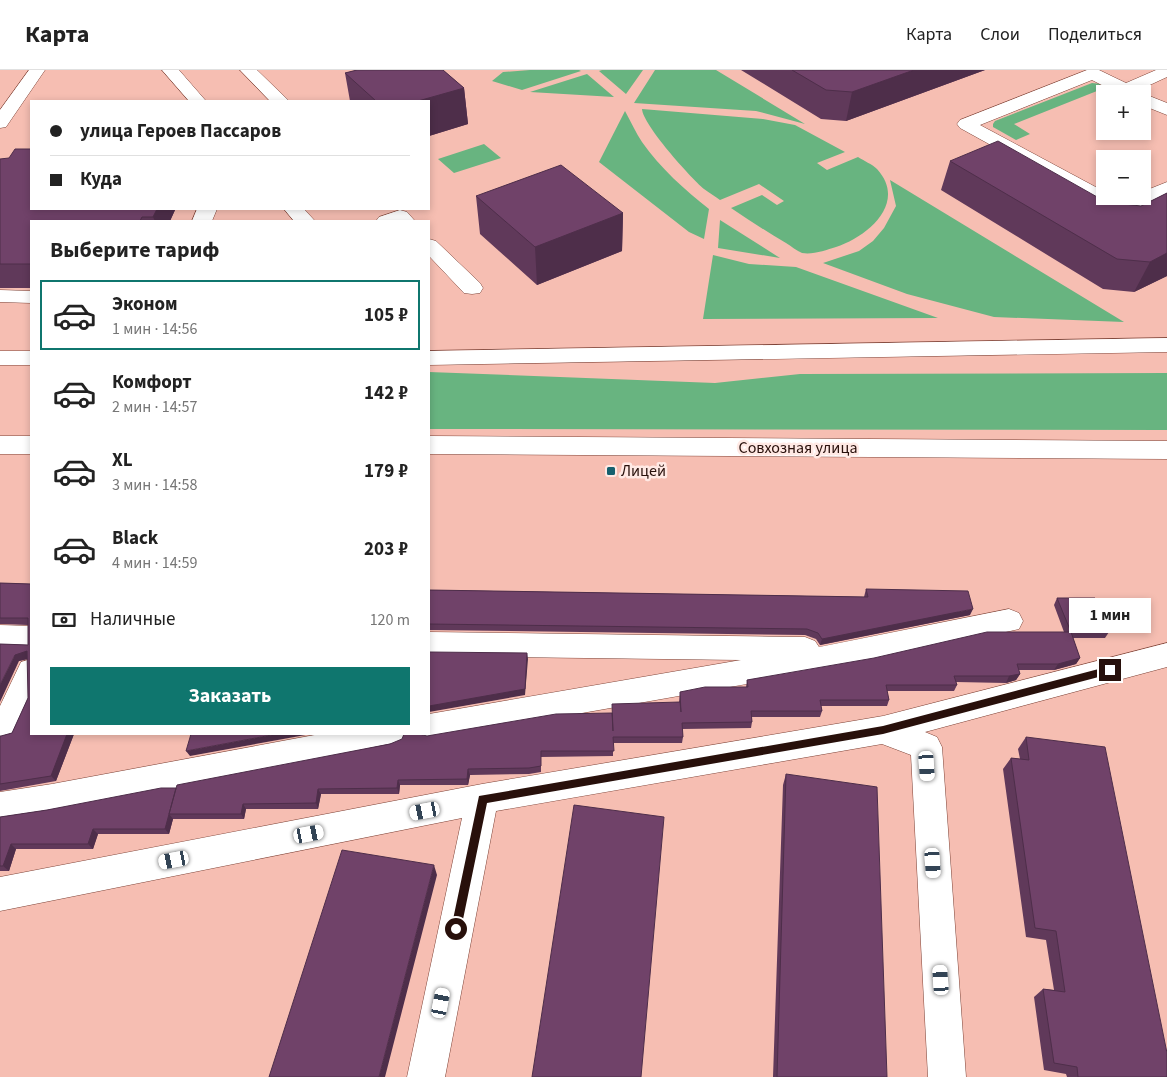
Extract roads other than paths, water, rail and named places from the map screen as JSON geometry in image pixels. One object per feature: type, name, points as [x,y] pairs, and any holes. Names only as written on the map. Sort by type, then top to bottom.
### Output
[{"type":"street","points":[[0,123],[37,70]]},
{"type":"street","points":[[170,70],[197,100]]},
{"type":"street","points":[[248,70],[279,100]]},
{"type":"street","points":[[1142,85],[1167,71]]},
{"type":"street","points":[[1115,85],[1093,74],[966,124],[1121,209],[1167,188]]},
{"type":"street","points":[[1151,102],[1167,110]]},
{"type":"street","points":[[295,210],[304,220]]},
{"type":"street","points":[[389,220],[400,216],[404,220]]},
{"type":"street","points":[[430,246],[472,288]]},
{"type":"street","points":[[0,296],[30,296]]},
{"type":"street","points":[[430,358],[1167,345]]},
{"type":"street","points":[[0,358],[30,358]]},
{"type":"street","points":[[0,444],[30,445]]},
{"type":"street","name":"Совхозная улица","points":[[430,445],[1167,450]]},
{"type":"street","points":[[430,727],[871,650],[1009,621]]},
{"type":"street","points":[[0,638],[30,638]]},
{"type":"street","points":[[430,644],[871,650]]},
{"type":"street","points":[[0,894],[482,800],[883,730],[1167,655]]},
{"type":"street","points":[[6,727],[30,673]]},
{"type":"street","points":[[883,730],[926,747],[947,1077]]},
{"type":"street","points":[[0,806],[52,799],[386,735]]},
{"type":"street","points":[[426,1077],[482,800]]},
{"type":"place","name":"Лицей","points":[[611,471]]}]
